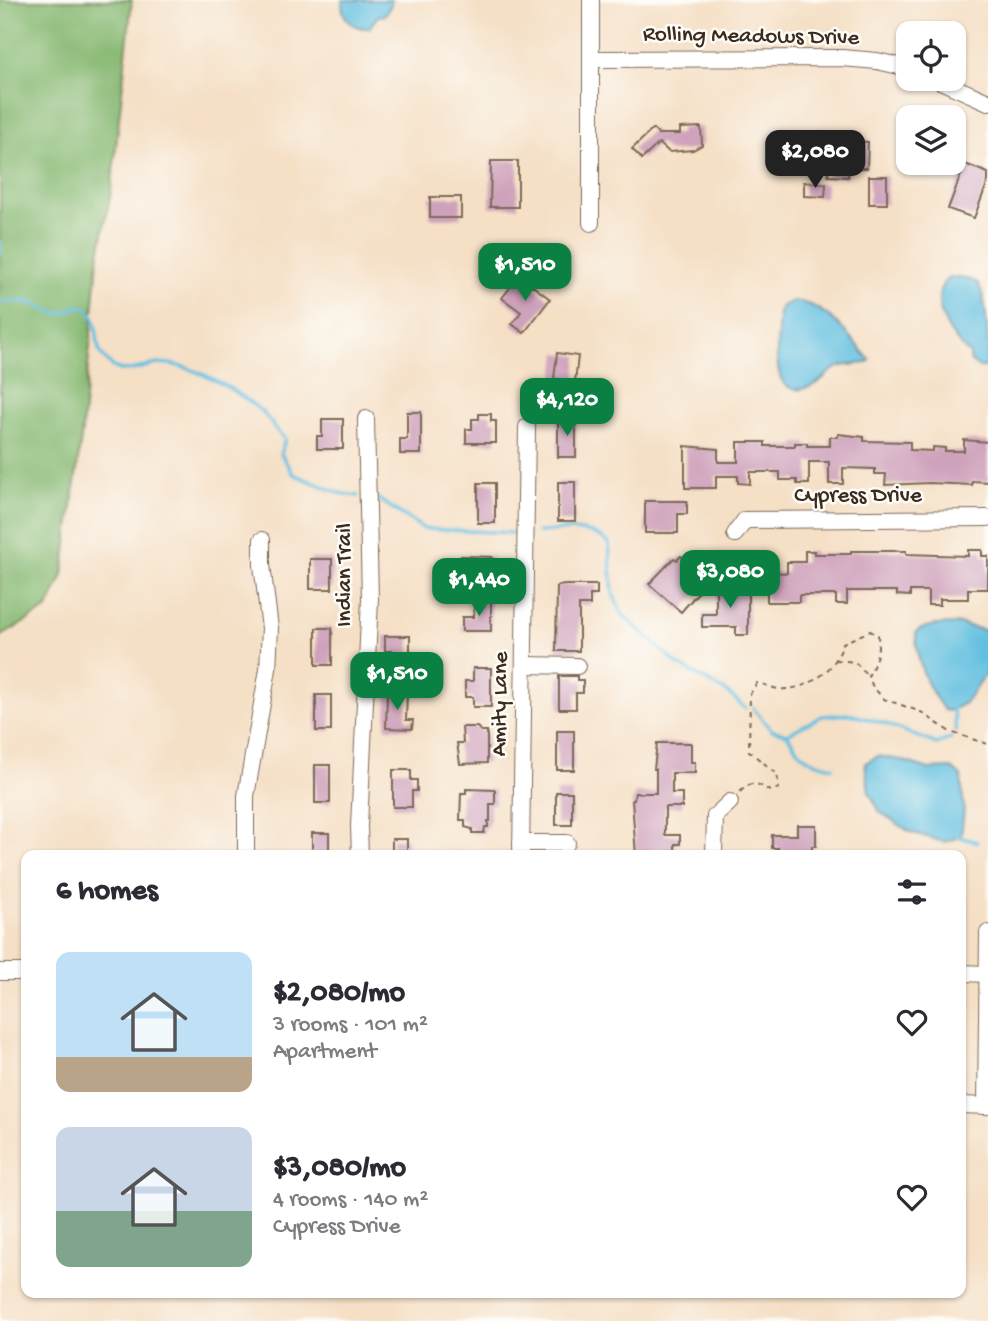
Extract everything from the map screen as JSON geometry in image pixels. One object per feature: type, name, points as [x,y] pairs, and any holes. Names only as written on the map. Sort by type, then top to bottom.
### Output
[{"type":"street","points":[[591,0],[591,223]]},
{"type":"street","name":"Rolling Meadows Drive","points":[[592,59],[842,58],[896,65]]},
{"type":"street","points":[[963,91],[988,102]]},
{"type":"street","name":"Indian Trail","points":[[360,850],[370,600],[366,419]]},
{"type":"street","name":"Amity Lane","points":[[521,849],[527,427]]},
{"type":"street","name":"Cypress Drive","points":[[735,534],[745,520],[988,518]]},
{"type":"street","points":[[246,850],[246,796],[268,668],[270,628],[262,565],[262,540]]},
{"type":"street","points":[[524,665],[578,666]]},
{"type":"street","points":[[714,850],[715,816],[730,802]]},
{"type":"street","points":[[521,849],[567,843]]},
{"type":"street","points":[[966,1105],[987,1106],[988,933]]},
{"type":"street","points":[[0,972],[21,972]]},
{"type":"street","points":[[966,973],[988,974]]},
{"type":"path","points":[[730,802],[750,783],[755,782],[770,791],[779,788],[777,774],[749,751],[750,694],[757,683],[781,689],[814,681],[835,660],[843,643],[870,631],[878,635],[877,658],[868,676]]},
{"type":"path","points":[[835,660],[855,662],[884,699],[921,712],[950,732],[988,744]]},
{"type":"green space","points":[[0,0],[132,0],[111,192],[98,260],[82,430],[63,575],[48,608],[0,637]]},
{"type":"water","points":[[342,0],[391,2],[385,15],[378,16],[369,28],[363,28],[352,24],[345,17]]},
{"type":"water","points":[[949,277],[976,282],[980,288],[987,322],[988,367],[978,367],[970,361],[970,354],[955,339],[943,318],[939,296]]},
{"type":"water","points":[[793,301],[805,303],[827,314],[870,360],[867,363],[835,369],[812,386],[797,389],[787,386],[781,378],[778,366],[779,312],[782,306]]},
{"type":"water","points":[[960,624],[988,631],[988,671],[965,703],[950,711],[944,710],[927,683],[920,664],[916,632],[932,626]]},
{"type":"water","points":[[878,756],[929,769],[952,768],[961,776],[964,809],[961,837],[944,842],[910,832],[880,812],[869,792],[865,763]]},
{"type":"building","points":[[701,127],[702,145],[693,150],[669,152],[659,143],[642,159],[632,149],[653,129],[658,134],[680,134],[680,128]]},
{"type":"building","points":[[839,140],[868,142],[867,168],[849,168],[848,177],[828,176],[829,161],[798,160],[799,146],[839,148]]},
{"type":"building","points":[[491,161],[518,161],[518,207],[490,207]]},
{"type":"building","points":[[966,164],[988,173],[988,181],[974,218],[948,209],[961,175],[966,175]]},
{"type":"building","points":[[869,176],[887,176],[887,204],[869,204]]},
{"type":"building","points":[[804,182],[826,184],[825,197],[804,196]]},
{"type":"building","points":[[430,197],[461,197],[461,218],[430,218]]},
{"type":"building","points":[[519,276],[550,299],[524,333],[512,324],[521,312],[502,298]]},
{"type":"building","points":[[557,353],[578,356],[575,382],[554,379]]},
{"type":"building","points":[[407,412],[421,412],[421,454],[400,454],[400,439],[407,439]]},
{"type":"building","points":[[479,414],[491,414],[491,421],[496,421],[496,443],[466,443],[466,429],[472,429],[472,419],[479,419]]},
{"type":"building","points":[[558,418],[576,418],[576,457],[558,457]]},
{"type":"building","points":[[322,419],[343,419],[343,449],[317,449],[317,436],[322,436]]},
{"type":"building","points":[[838,434],[864,437],[864,441],[910,442],[910,450],[933,451],[933,447],[945,448],[945,451],[964,451],[964,440],[988,442],[988,482],[972,481],[972,485],[885,485],[886,474],[875,474],[875,469],[843,468],[843,484],[829,484],[829,462],[809,462],[809,484],[797,484],[797,480],[780,480],[780,472],[750,472],[750,484],[738,483],[738,476],[716,476],[716,488],[685,488],[685,446],[718,449],[718,462],[738,462],[738,442],[765,442],[765,446],[795,446],[795,443],[807,443],[807,446],[830,446],[830,437],[838,437]]},
{"type":"building","points":[[558,482],[575,482],[575,521],[558,521]]},
{"type":"building","points":[[478,483],[495,483],[495,523],[478,523]]},
{"type":"building","points":[[645,501],[687,501],[687,514],[678,514],[678,533],[645,533]]},
{"type":"building","points":[[968,550],[982,550],[982,556],[988,556],[988,589],[968,589],[968,599],[940,599],[940,605],[928,605],[928,591],[910,591],[910,596],[897,595],[897,591],[847,591],[847,604],[836,604],[836,595],[799,595],[799,602],[767,602],[767,572],[787,573],[787,562],[805,562],[805,551],[814,551],[814,554],[851,554],[851,551],[906,551],[906,554],[968,556]]},
{"type":"building","points":[[461,556],[492,557],[491,583],[473,583],[474,569],[461,568]]},
{"type":"building","points":[[681,556],[703,576],[692,587],[703,587],[681,612],[649,584],[674,558],[677,560]]},
{"type":"building","points":[[310,559],[332,559],[332,589],[310,589]]},
{"type":"building","points":[[597,585],[597,595],[590,595],[590,605],[579,605],[579,651],[556,651],[557,586]]},
{"type":"building","points":[[716,587],[748,587],[748,635],[736,635],[736,627],[702,627],[702,614],[716,614]]},
{"type":"building","points":[[474,602],[491,602],[491,631],[462,631],[462,617],[474,617]]},
{"type":"building","points":[[316,628],[332,628],[332,665],[316,665]]},
{"type":"building","points":[[385,636],[410,636],[410,659],[393,659],[393,651],[385,651]]},
{"type":"building","points":[[473,668],[491,668],[491,707],[473,707],[473,697],[465,697],[465,681],[473,681]]},
{"type":"building","points":[[559,676],[577,676],[577,680],[583,680],[583,693],[576,693],[576,709],[559,709]]},
{"type":"building","points":[[387,693],[407,694],[406,720],[413,720],[412,729],[386,728]]},
{"type":"building","points":[[316,695],[331,695],[331,731],[316,731]]},
{"type":"building","points":[[462,727],[477,727],[481,731],[487,731],[487,763],[460,764],[457,743],[463,743]]},
{"type":"building","points":[[557,731],[574,731],[574,770],[557,770]]},
{"type":"building","points":[[657,743],[691,743],[691,762],[695,762],[695,773],[672,773],[672,793],[682,793],[682,807],[665,807],[665,835],[680,835],[680,844],[675,844],[675,850],[636,850],[632,800],[635,793],[656,793],[654,769]]},
{"type":"building","points":[[315,765],[330,765],[330,803],[315,803]]},
{"type":"building","points":[[393,770],[411,770],[411,780],[417,780],[417,791],[412,791],[412,807],[393,807]]},
{"type":"building","points":[[466,789],[495,790],[495,804],[490,804],[490,821],[484,833],[472,833],[472,829],[465,827],[465,820],[460,820],[461,793],[466,793]]},
{"type":"building","points":[[556,792],[572,792],[572,825],[556,825]]},
{"type":"building","points":[[797,825],[816,825],[816,846],[812,846],[812,850],[772,848],[772,835],[797,835]]},
{"type":"building","points":[[312,833],[329,833],[329,850],[312,850]]},
{"type":"building","points":[[392,839],[407,839],[407,850],[392,850]]},
{"type":"waterway","points":[[0,242],[0,253]]},
{"type":"waterway","points":[[0,302],[29,302],[59,313],[71,311],[77,306],[90,311],[95,322],[100,351],[112,366],[133,370],[156,364],[170,364],[218,382],[261,411],[285,439],[281,454],[293,474],[339,493],[358,496]]},
{"type":"waterway","points":[[375,497],[424,529],[515,533]]},
{"type":"waterway","points":[[538,532],[584,531],[609,543],[613,594],[623,615],[677,664],[727,692],[745,708]]},
{"type":"waterway","points":[[753,708],[771,730],[787,734],[822,716],[849,714],[883,723],[937,744],[951,738]]},
{"type":"waterway","points":[[953,708],[956,730]]},
{"type":"waterway","points":[[787,734],[805,757],[833,767]]},
{"type":"waterway","points":[[956,836],[977,842]]}]
